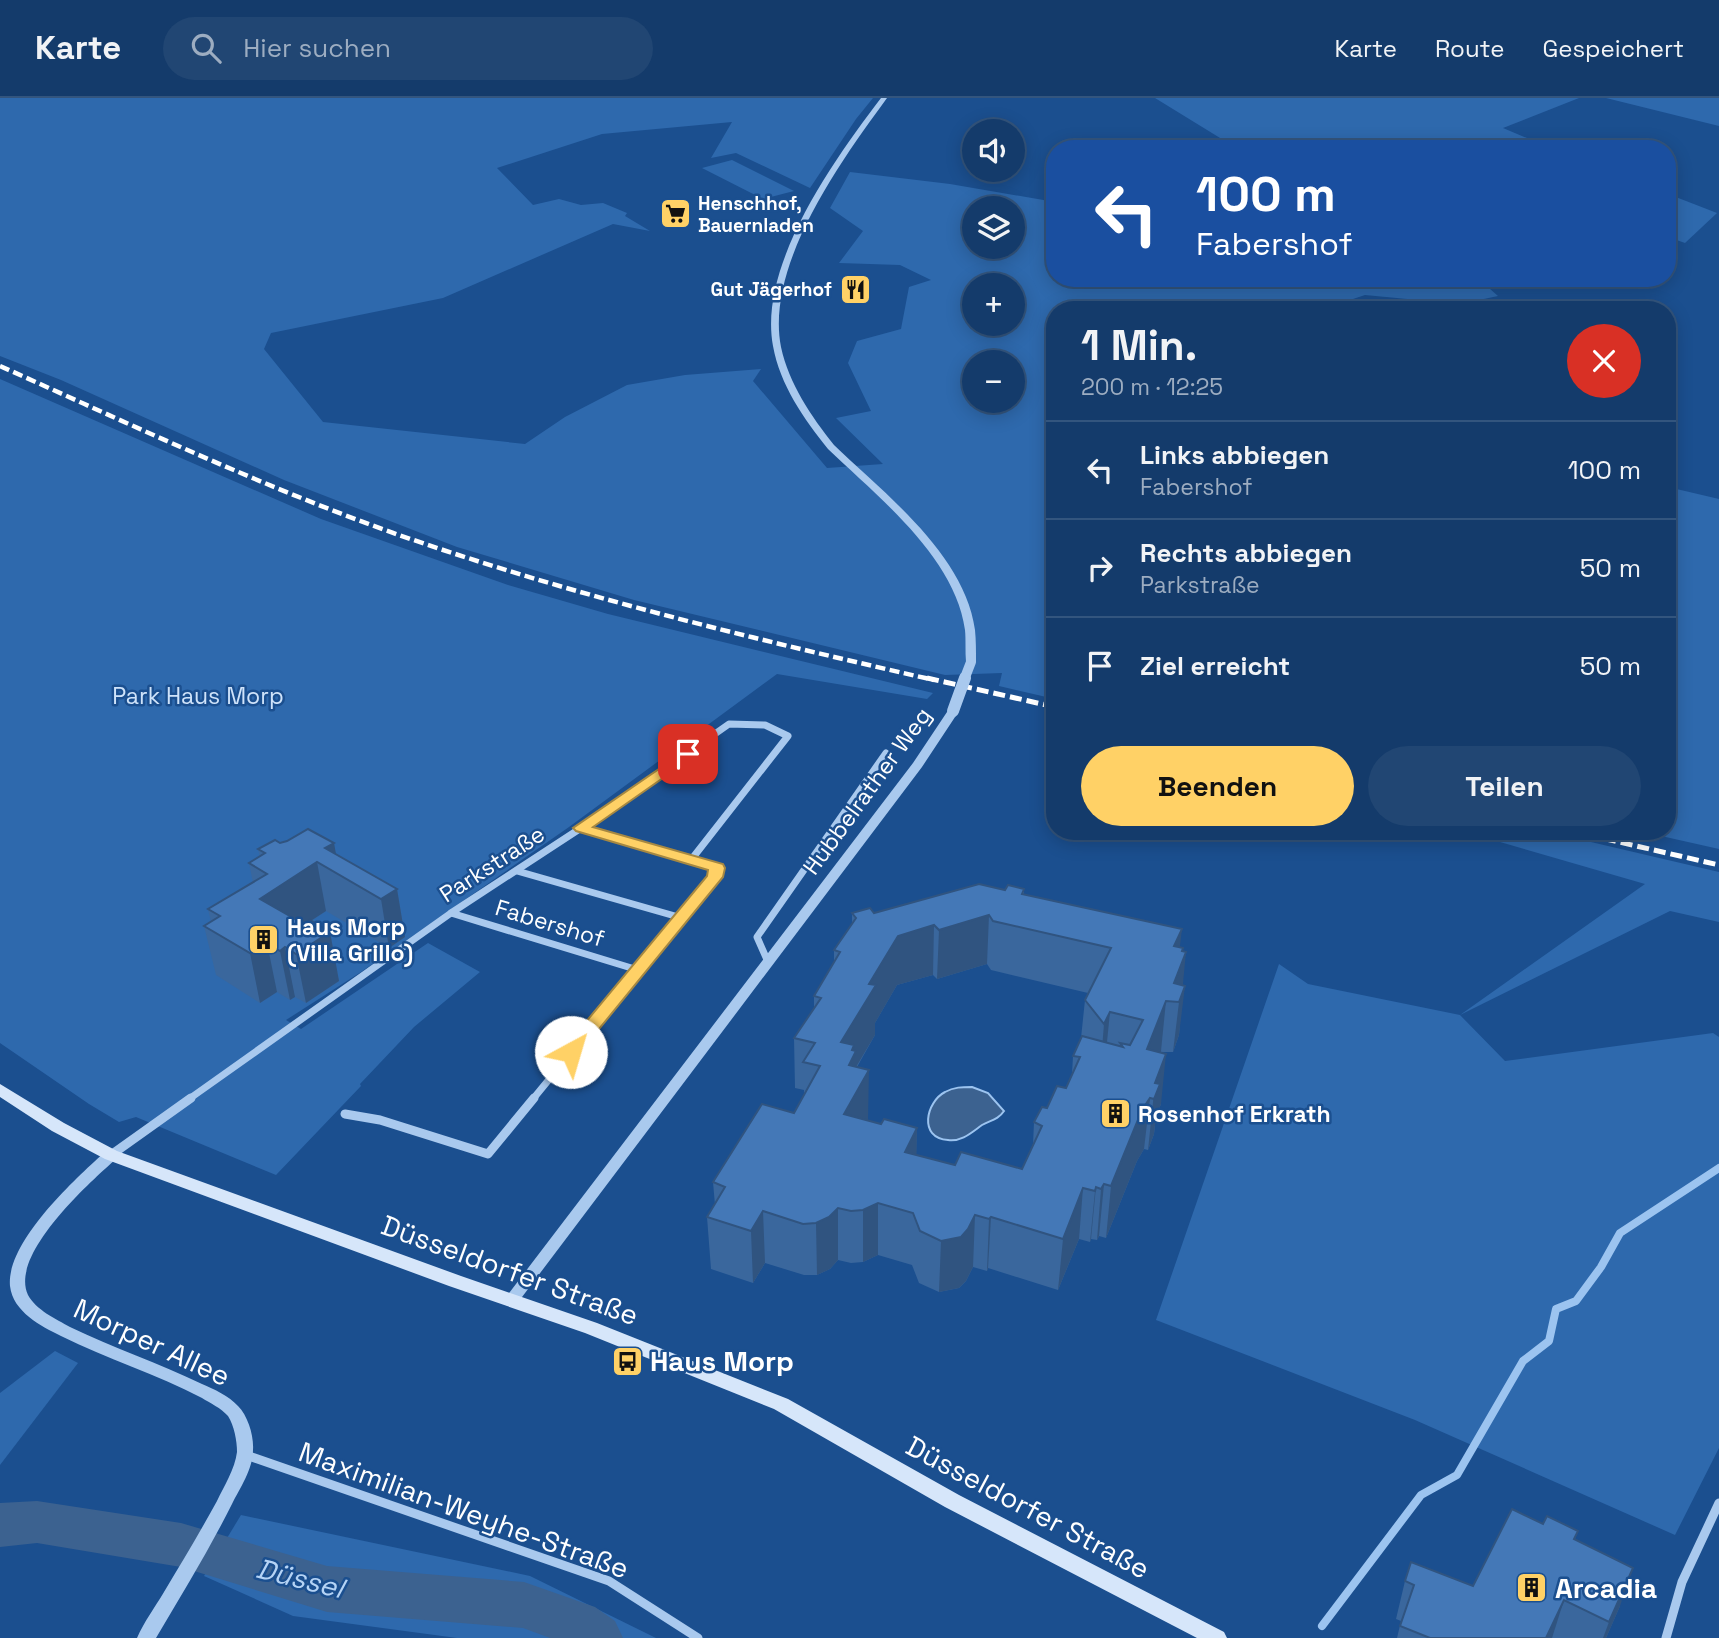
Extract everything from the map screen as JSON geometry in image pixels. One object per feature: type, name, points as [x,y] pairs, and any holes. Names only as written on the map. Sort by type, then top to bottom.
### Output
[{"type":"main road","name":"Düsseldorfer Straße","points":[[0,1089],[58,1127],[111,1155],[592,1328],[781,1404],[952,1501],[1217,1638]]},
{"type":"street","name":"Hubbelrather Weg","points":[[511,1301],[918,765],[953,711],[971,662],[968,613],[955,582],[936,553],[831,447],[816,428],[794,395],[775,334],[775,302],[780,281],[810,211],[884,98]]},
{"type":"street","name":"Parkstraße","points":[[111,1155],[452,913],[581,828],[729,724],[765,725],[788,736],[691,860]]},
{"type":"street","name":"Hubbelrather Weg","points":[[768,962],[757,937],[886,753]]},
{"type":"street","points":[[345,1114],[380,1120],[488,1154],[715,877],[717,868],[581,828]]},
{"type":"street","name":"Fabershof","points":[[517,871],[682,918]]},
{"type":"street","name":"Fabershof","points":[[452,913],[638,970]]},
{"type":"street","name":"Morper Allee","points":[[111,1155],[88,1176],[28,1247],[20,1265],[18,1284],[22,1298],[40,1318],[72,1335],[178,1379],[227,1406],[235,1413],[241,1426],[246,1455]]},
{"type":"street","points":[[146,1638],[227,1498],[246,1455]]},
{"type":"street","name":"Maximilian-Weyhe-Straße","points":[[246,1455],[609,1581],[698,1638]]},
{"type":"street","points":[[1665,1638],[1682,1582],[1719,1503]]},
{"type":"green space","points":[[0,98],[873,98],[810,188],[736,153],[711,158],[732,122],[602,134],[497,168],[533,205],[559,199],[581,205],[603,203],[627,213],[625,216],[650,231],[613,224],[443,298],[271,333],[264,349],[323,422],[525,444],[565,417],[627,385],[685,375],[761,369],[753,381],[827,468],[883,464],[836,418],[871,411],[848,363],[857,341],[901,329],[909,287],[931,280],[900,265],[839,263],[863,231],[830,208],[850,172],[1020,196],[962,196],[962,259],[1025,259],[1025,197],[1046,200],[1046,287],[1488,287],[1498,296],[1474,301],[1428,301],[1365,295],[1352,301],[1046,301],[1046,697],[999,686],[1002,673],[945,675],[634,600],[457,547],[284,480],[61,380],[0,356]]},
{"type":"green space","points":[[1155,98],[1579,98],[1503,128],[1532,140],[1223,140]]},
{"type":"green space","points":[[1606,98],[1719,98],[1719,126]]},
{"type":"green space","points":[[732,160],[794,191],[763,199],[702,168]]},
{"type":"green space","points":[[1676,197],[1717,213],[1685,243],[1676,240]]},
{"type":"green space","name":"Park Haus Morp","points":[[0,379],[321,519],[508,585],[608,614],[933,693],[927,699],[777,674],[569,827],[361,972],[286,1020],[301,1029],[428,943],[480,972],[414,1027],[276,1175],[136,1117],[119,1122],[0,1043]]},
{"type":"green space","points":[[1676,489],[1719,499],[1719,849],[1676,839]]},
{"type":"green space","points":[[1493,840],[1582,840],[1719,872],[1719,922],[1670,911],[1460,1015],[1645,884]]},
{"type":"green space","points":[[1279,964],[1308,984],[1460,1015],[1505,1061],[1713,1033],[1719,1037],[1719,1448],[1675,1535],[1415,1420],[1156,1320]]},
{"type":"green space","points":[[55,1351],[78,1363],[0,1465],[0,1393]]},
{"type":"green space","points":[[241,1515],[530,1576],[656,1638],[457,1638],[293,1616],[204,1576]]},
{"type":"green space","points":[[0,1518],[59,1520],[142,1530],[127,1553],[57,1542],[0,1543]]},
{"type":"shaded area","points":[[972,1087],[988,1093],[1004,1111],[1002,1114],[958,1139],[938,1138],[929,1127],[928,1119],[933,1103],[952,1089]]},
{"type":"building","points":[[308,829],[334,843],[325,848],[397,889],[381,899],[317,862],[260,899],[304,924],[310,920],[330,932],[296,954],[285,947],[280,951],[267,943],[250,953],[204,926],[220,916],[208,909],[267,874],[249,863],[265,853],[258,849],[275,840],[280,843],[287,841]]},
{"type":"building","points":[[979,884],[1005,890],[1008,885],[1024,889],[1022,894],[1182,929],[1174,946],[1183,948],[1182,951],[1186,952],[1174,983],[1185,986],[1179,1002],[1166,1001],[1147,1049],[1166,1054],[1155,1083],[1160,1084],[1154,1099],[1150,1098],[1142,1110],[1111,1186],[1104,1184],[1101,1189],[1096,1187],[1095,1191],[1083,1188],[1063,1239],[991,1217],[989,1219],[975,1215],[961,1237],[941,1241],[920,1231],[913,1213],[878,1203],[863,1210],[838,1208],[829,1217],[816,1223],[803,1224],[763,1211],[751,1231],[707,1217],[725,1187],[713,1182],[762,1104],[794,1113],[820,1066],[803,1062],[815,1043],[794,1038],[821,998],[814,996],[840,952],[834,950],[856,918],[852,913],[870,908],[874,913]],"holes":[[[989,915],[993,921],[1111,948],[1085,1000],[1104,1024],[1110,1012],[1143,1020],[1130,1045],[1120,1043],[1123,1047],[1082,1036],[1073,1056],[1080,1057],[1066,1088],[1057,1086],[1047,1108],[1042,1107],[1034,1122],[1042,1126],[1022,1169],[961,1152],[955,1165],[905,1152],[917,1128],[884,1119],[881,1124],[844,1114],[869,1070],[849,1065],[856,1051],[852,1050],[854,1045],[841,1042],[876,985],[869,984],[898,936],[934,925],[939,930]]]},
{"type":"building","points":[[1512,1509],[1543,1524],[1547,1516],[1578,1531],[1574,1539],[1633,1568],[1609,1622],[1564,1600],[1546,1638],[1430,1638],[1400,1626],[1414,1585],[1405,1581],[1411,1562],[1473,1586]]},
{"type":"waterway","points":[[1322,1626],[1421,1495],[1457,1475],[1523,1361],[1549,1341],[1556,1309],[1576,1301],[1601,1267],[1620,1233],[1719,1168]]},
{"type":"waterway","name":"Düssel","points":[[0,1525],[37,1522],[181,1545],[327,1589],[524,1605],[576,1624],[596,1638]]},
{"type":"railway","points":[[0,366],[248,476],[399,535],[598,597],[934,680]]},
{"type":"railway","points":[[927,678],[1046,705]]},
{"type":"railway","points":[[1610,840],[1719,865]]},
{"type":"place","name":"Henschhof, Bauernladen","points":[[675,214]]},
{"type":"place","name":"Gut Jägerhof","points":[[855,289]]},
{"type":"place","name":"Haus Morp (Villa Grillo)","points":[[264,940]]},
{"type":"place","name":"Rosenhof Erkrath","points":[[1115,1114]]},
{"type":"place","name":"Haus Morp","points":[[627,1361]]},
{"type":"place","name":"Arcadia","points":[[1532,1588]]},
{"type":"route","points":[[571,1052],[715,877],[717,868],[581,828],[688,754]]}]
